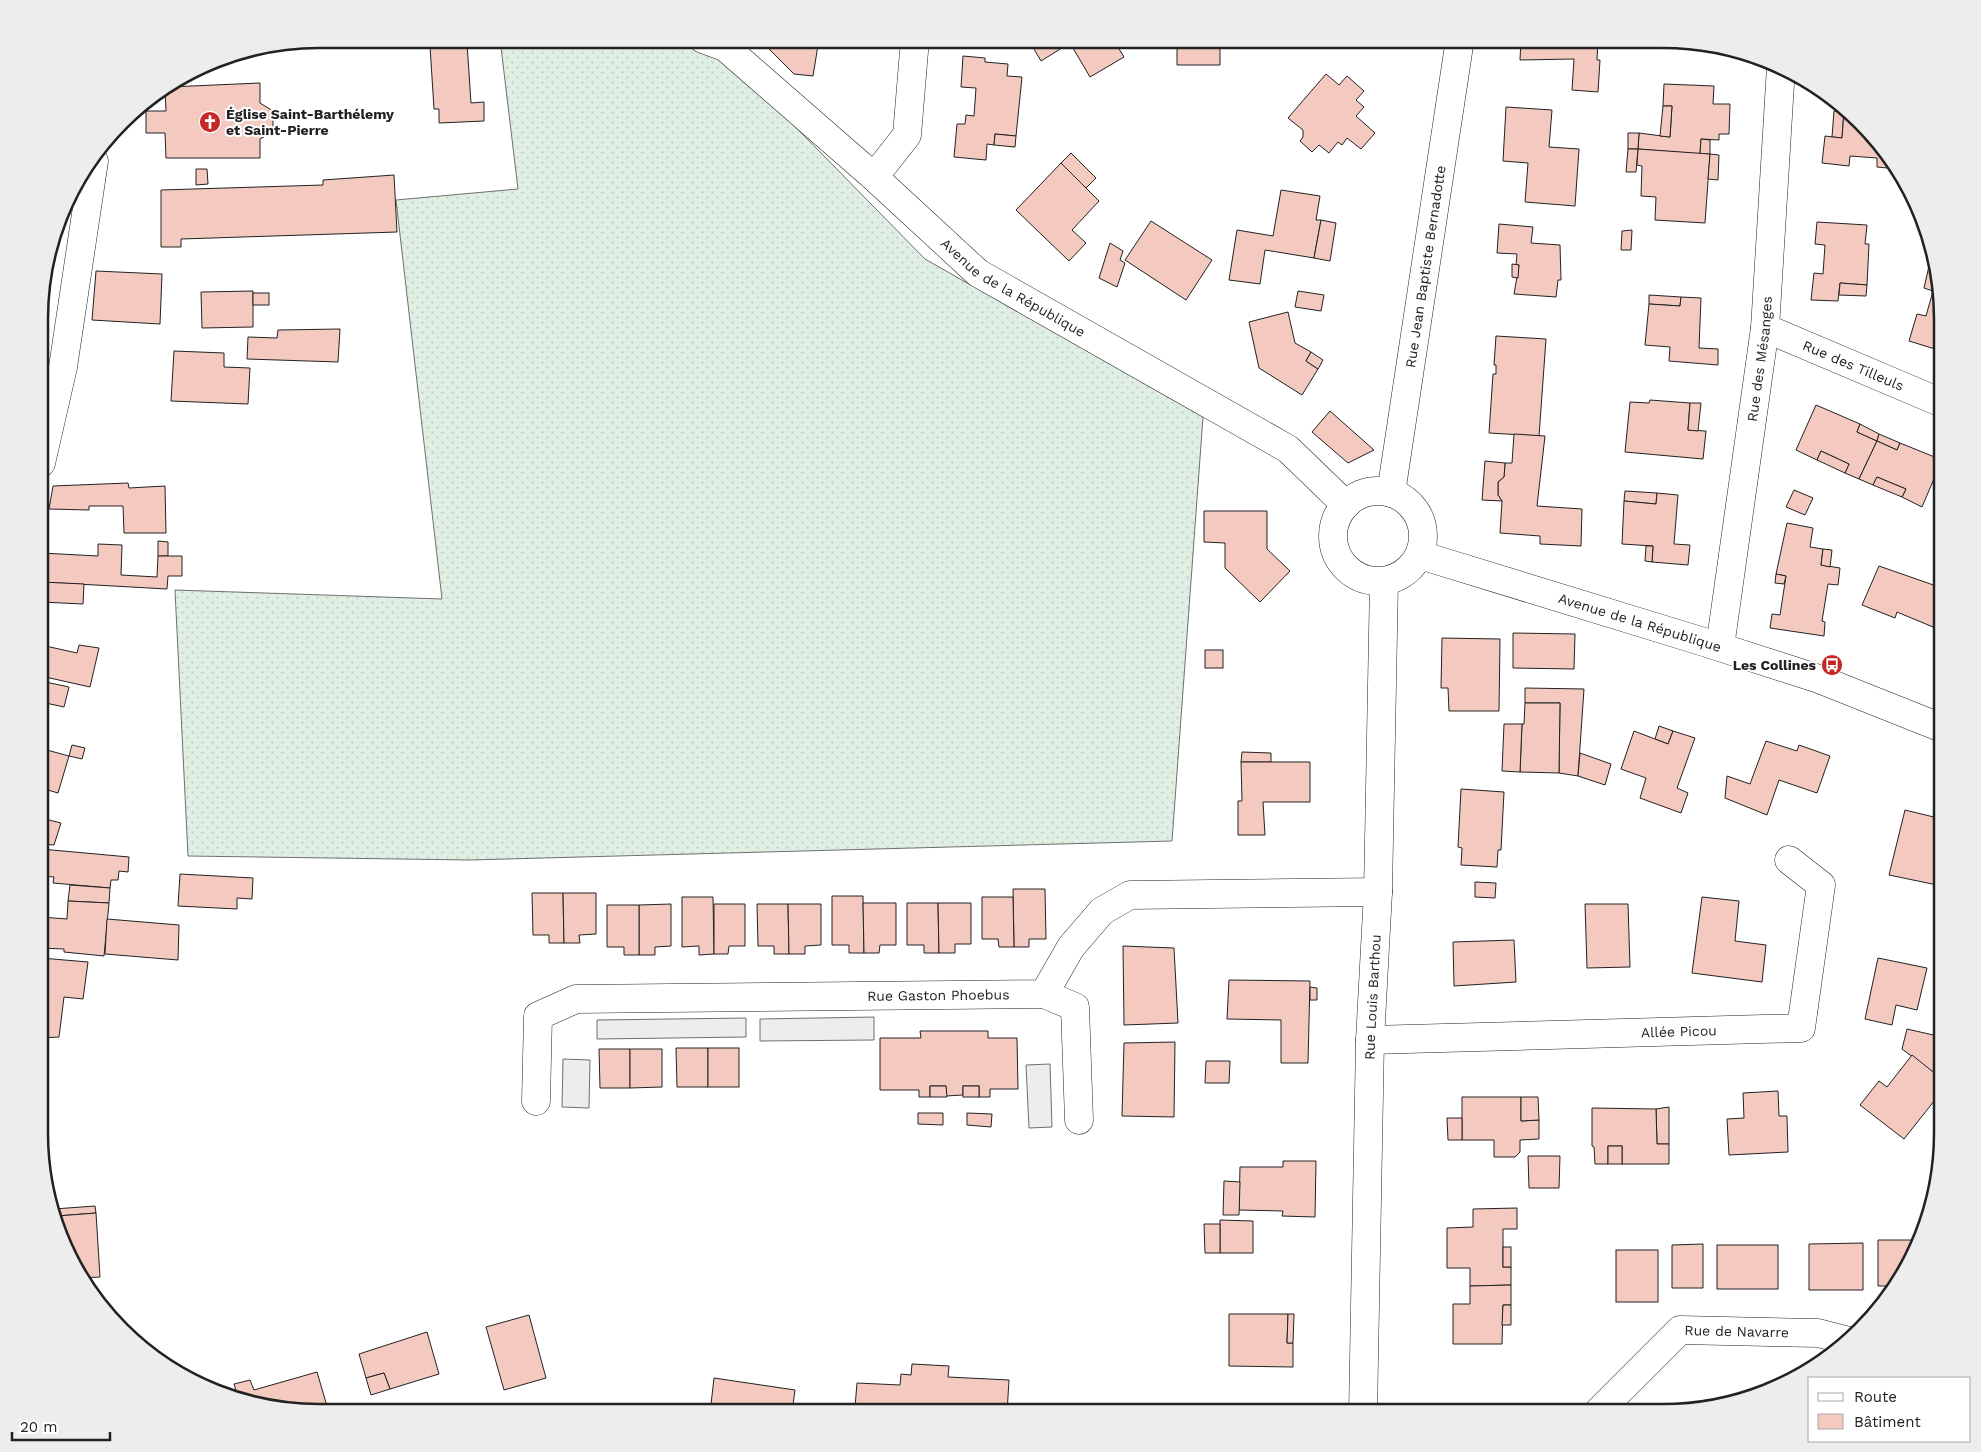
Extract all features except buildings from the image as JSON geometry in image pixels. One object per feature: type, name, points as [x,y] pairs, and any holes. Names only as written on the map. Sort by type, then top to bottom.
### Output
[{"type":"street","name":"Avenue de la République","points":[[726,48],[874,177],[978,273],[1288,449],[1346,505]]},
{"type":"street","points":[[874,177],[907,135],[913,48]]},
{"type":"street","name":"Rue Jean Baptiste Bernadotte","points":[[1391,494],[1459,48]]},
{"type":"street","name":"Rue des Mésanges","points":[[1720,647],[1765,328],[1781,74]]},
{"type":"street","points":[[48,432],[63,367],[93,168]]},
{"type":"street","name":"Rue des Tilleuls","points":[[1765,328],[1933,399]]},
{"type":"street","points":[[1378,491],[1391,494],[1405,500],[1415,511],[1422,524],[1423,540],[1420,555],[1405,572],[1384,581],[1370,581],[1357,576],[1346,568],[1338,556],[1334,544],[1334,530],[1338,517],[1346,505],[1366,493],[1378,491]]},
{"type":"street","name":"Avenue de la République","points":[[1420,555],[1819,679],[1933,724]]},
{"type":"street","name":"Rue Louis Barthou","points":[[1363,1404],[1370,1040],[1378,892],[1384,581]]},
{"type":"street","name":"Allée Picou","points":[[1370,1040],[1801,1028],[1821,885],[1789,860]]},
{"type":"street","points":[[1079,1120],[1075,1007],[1044,994],[1071,947],[1102,911],[1130,895],[1378,892]]},
{"type":"street","name":"Rue Gaston Phoebus","points":[[536,1101],[538,1016],[576,1000],[1044,994]]},
{"type":"street","name":"Rue de Navarre","points":[[1606,1404],[1680,1330],[1818,1333],[1839,1338]]},
{"type":"green space","points":[[501,48],[714,48],[720,50],[925,259],[1203,417],[1172,841],[470,860],[188,856],[175,590],[442,599],[396,200],[518,189]]},
{"type":"shaded area","points":[[874,1017],[874,1040],[760,1041],[760,1019]]},
{"type":"shaded area","points":[[746,1018],[746,1037],[597,1039],[597,1020]]},
{"type":"shaded area","points":[[563,1059],[590,1060],[589,1108],[562,1107]]},
{"type":"shaded area","points":[[1050,1064],[1052,1127],[1029,1128],[1026,1065]]},
{"type":"place","name":"Église Saint-Barthélemy et Saint-Pierre","points":[[210,122]]},
{"type":"place","name":"Les Collines","points":[[1832,665]]}]
